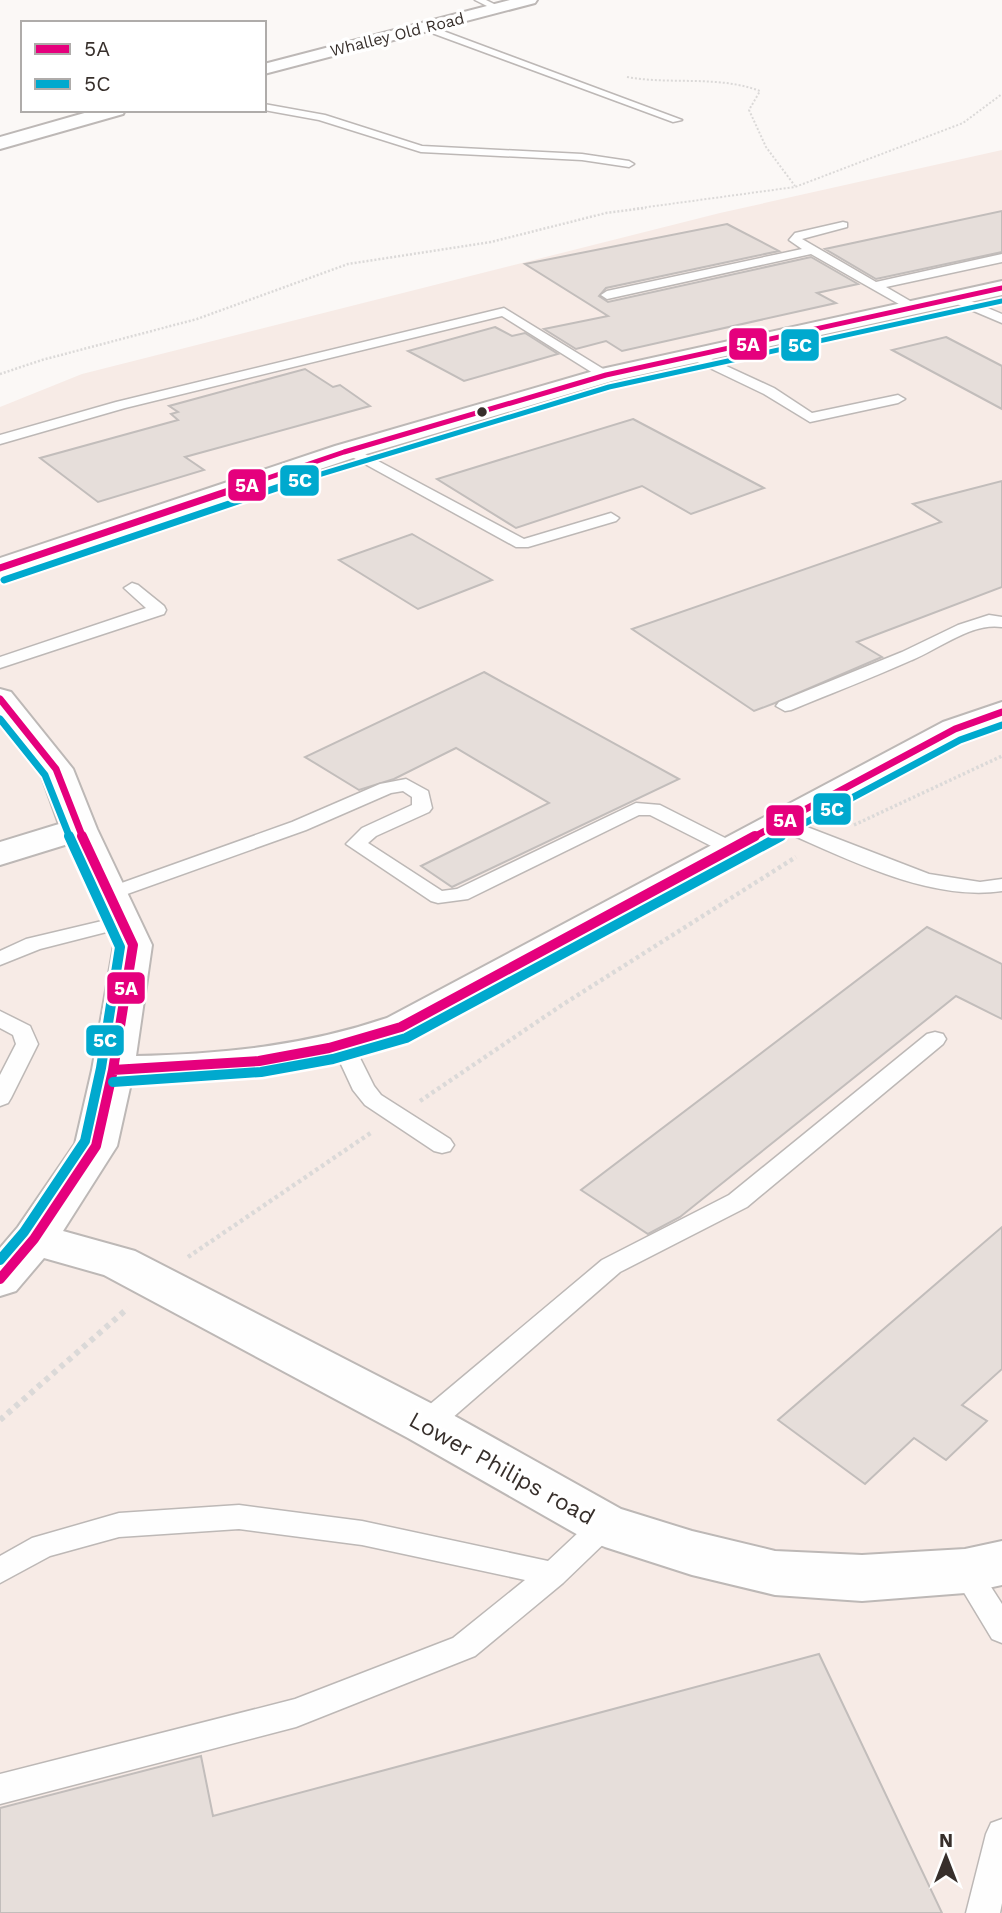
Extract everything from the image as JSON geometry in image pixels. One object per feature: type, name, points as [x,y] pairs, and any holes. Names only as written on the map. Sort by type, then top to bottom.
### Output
[{"type":"street","name":"Whalley Old Road","points":[[266,68],[529,0]]},
{"type":"street","points":[[0,143],[109,112]]},
{"type":"street","points":[[0,568],[350,450],[606,375],[1002,288]]},
{"type":"street","points":[[0,699],[56,769],[79,829],[133,945],[113,1070],[96,1146],[34,1239],[0,1279]]},
{"type":"street","points":[[113,1070],[212,1068],[299,1058],[344,1047],[401,1027],[955,729],[1002,712]]},
{"type":"street","points":[[0,854],[79,829]]},
{"type":"street","name":"Lower Philips road","points":[[34,1239],[119,1262],[426,1424],[605,1525],[692,1553],[775,1573],[862,1578],[984,1567]]},
{"type":"lane","points":[[479,0],[498,8]]},
{"type":"lane","points":[[424,27],[677,120]]},
{"type":"lane","points":[[266,107],[321,117],[421,149],[582,157],[629,164]]},
{"type":"lane","points":[[843,225],[799,235],[795,240],[913,308]]},
{"type":"lane","points":[[607,295],[811,251]]},
{"type":"lane","points":[[873,286],[1002,258]]},
{"type":"lane","points":[[954,298],[1002,319]]},
{"type":"lane","points":[[0,440],[121,405],[504,312],[606,375]]},
{"type":"lane","points":[[696,356],[769,391],[810,418],[898,399]]},
{"type":"lane","points":[[350,450],[522,544],[611,518]]},
{"type":"lane","points":[[0,663],[158,610],[132,588]]},
{"type":"lane","points":[[785,706],[908,656],[964,629],[989,620],[1002,622]]},
{"type":"lane","points":[[0,959],[387,788],[405,785],[421,795],[422,808],[369,832],[356,844],[438,897],[461,895],[636,809],[653,809],[732,849]]},
{"type":"lane","points":[[781,822],[840,848],[932,881],[988,890],[1002,886]]},
{"type":"lane","points":[[0,1018],[22,1031],[27,1044],[0,1098]]},
{"type":"lane","points":[[426,1424],[611,1266],[738,1201],[935,1039]]},
{"type":"lane","points":[[344,1047],[364,1090],[373,1100],[442,1145]]},
{"type":"lane","points":[[0,1571],[42,1546],[119,1525],[239,1517],[362,1533],[553,1574]]},
{"type":"lane","points":[[0,1789],[296,1713],[464,1647],[553,1574],[605,1525]]},
{"type":"lane","points":[[984,1567],[1002,1630]]},
{"type":"lane","points":[[983,1913],[1002,1834]]},
{"type":"path","points":[[0,374],[42,359],[197,319],[348,264],[491,242],[606,213],[795,187],[964,123],[1002,94]]},
{"type":"path","points":[[849,827],[1002,756]]},
{"type":"path","points":[[417,1103],[562,1005],[796,857]]},
{"type":"path","points":[[185,1259],[373,1131]]},
{"type":"path","points":[[0,1420],[131,1305]]},
{"type":"shaded area","points":[[1002,150],[1002,1913],[0,1913],[0,407],[82,374],[720,213]]},
{"type":"building","points":[[1002,211],[1002,252],[876,279],[825,249]]},
{"type":"building","points":[[727,224],[779,251],[606,288],[599,296],[608,302],[811,257],[858,284],[817,293],[836,303],[622,351],[606,341],[576,349],[544,329],[608,316],[525,264]]},
{"type":"building","points":[[495,327],[512,336],[525,333],[558,354],[464,381],[408,351]]},
{"type":"building","points":[[946,337],[1002,366],[1002,409],[892,350]]},
{"type":"building","points":[[305,369],[333,387],[340,385],[370,406],[185,457],[204,470],[98,502],[40,458],[178,420],[171,414],[178,412],[169,406]]},
{"type":"building","points":[[633,419],[764,488],[691,514],[642,486],[516,528],[437,479]]},
{"type":"building","points":[[1002,481],[1002,587],[857,642],[882,657],[775,703],[754,711],[632,629],[941,522],[913,504]]},
{"type":"building","points":[[412,534],[492,580],[418,609],[339,560]]},
{"type":"building","points":[[484,672],[679,779],[452,887],[421,866],[549,803],[456,748],[394,779],[359,790],[305,757]]},
{"type":"building","points":[[927,927],[1002,964],[1002,1019],[956,996],[680,1217],[648,1234],[581,1190]]},
{"type":"building","points":[[1002,1227],[1002,1369],[962,1405],[987,1421],[946,1460],[914,1438],[865,1484],[778,1420]]},
{"type":"building","points":[[819,1654],[942,1913],[0,1913],[0,1808],[201,1756],[213,1816]]},
{"type":"transit line","name":"5A","points":[[0,568],[344,452],[606,375],[1002,288]]},
{"type":"transit line","name":"5C","points":[[4,580],[348,464],[609,387],[1002,301]]},
{"type":"transit line","name":"5A","points":[[0,699],[56,769],[79,829],[133,945],[113,1070],[96,1146],[34,1239],[0,1279]]},
{"type":"transit line","name":"5A","points":[[113,1070],[259,1061],[329,1048],[401,1027],[955,729],[1002,712]]},
{"type":"transit line","name":"5C","points":[[0,719],[45,775],[68,834],[120,947],[101,1068],[85,1141],[24,1232],[0,1260]]},
{"type":"transit line","name":"5C","points":[[113,1082],[225,1076],[297,1067],[406,1038],[960,740],[1002,725]]}]
